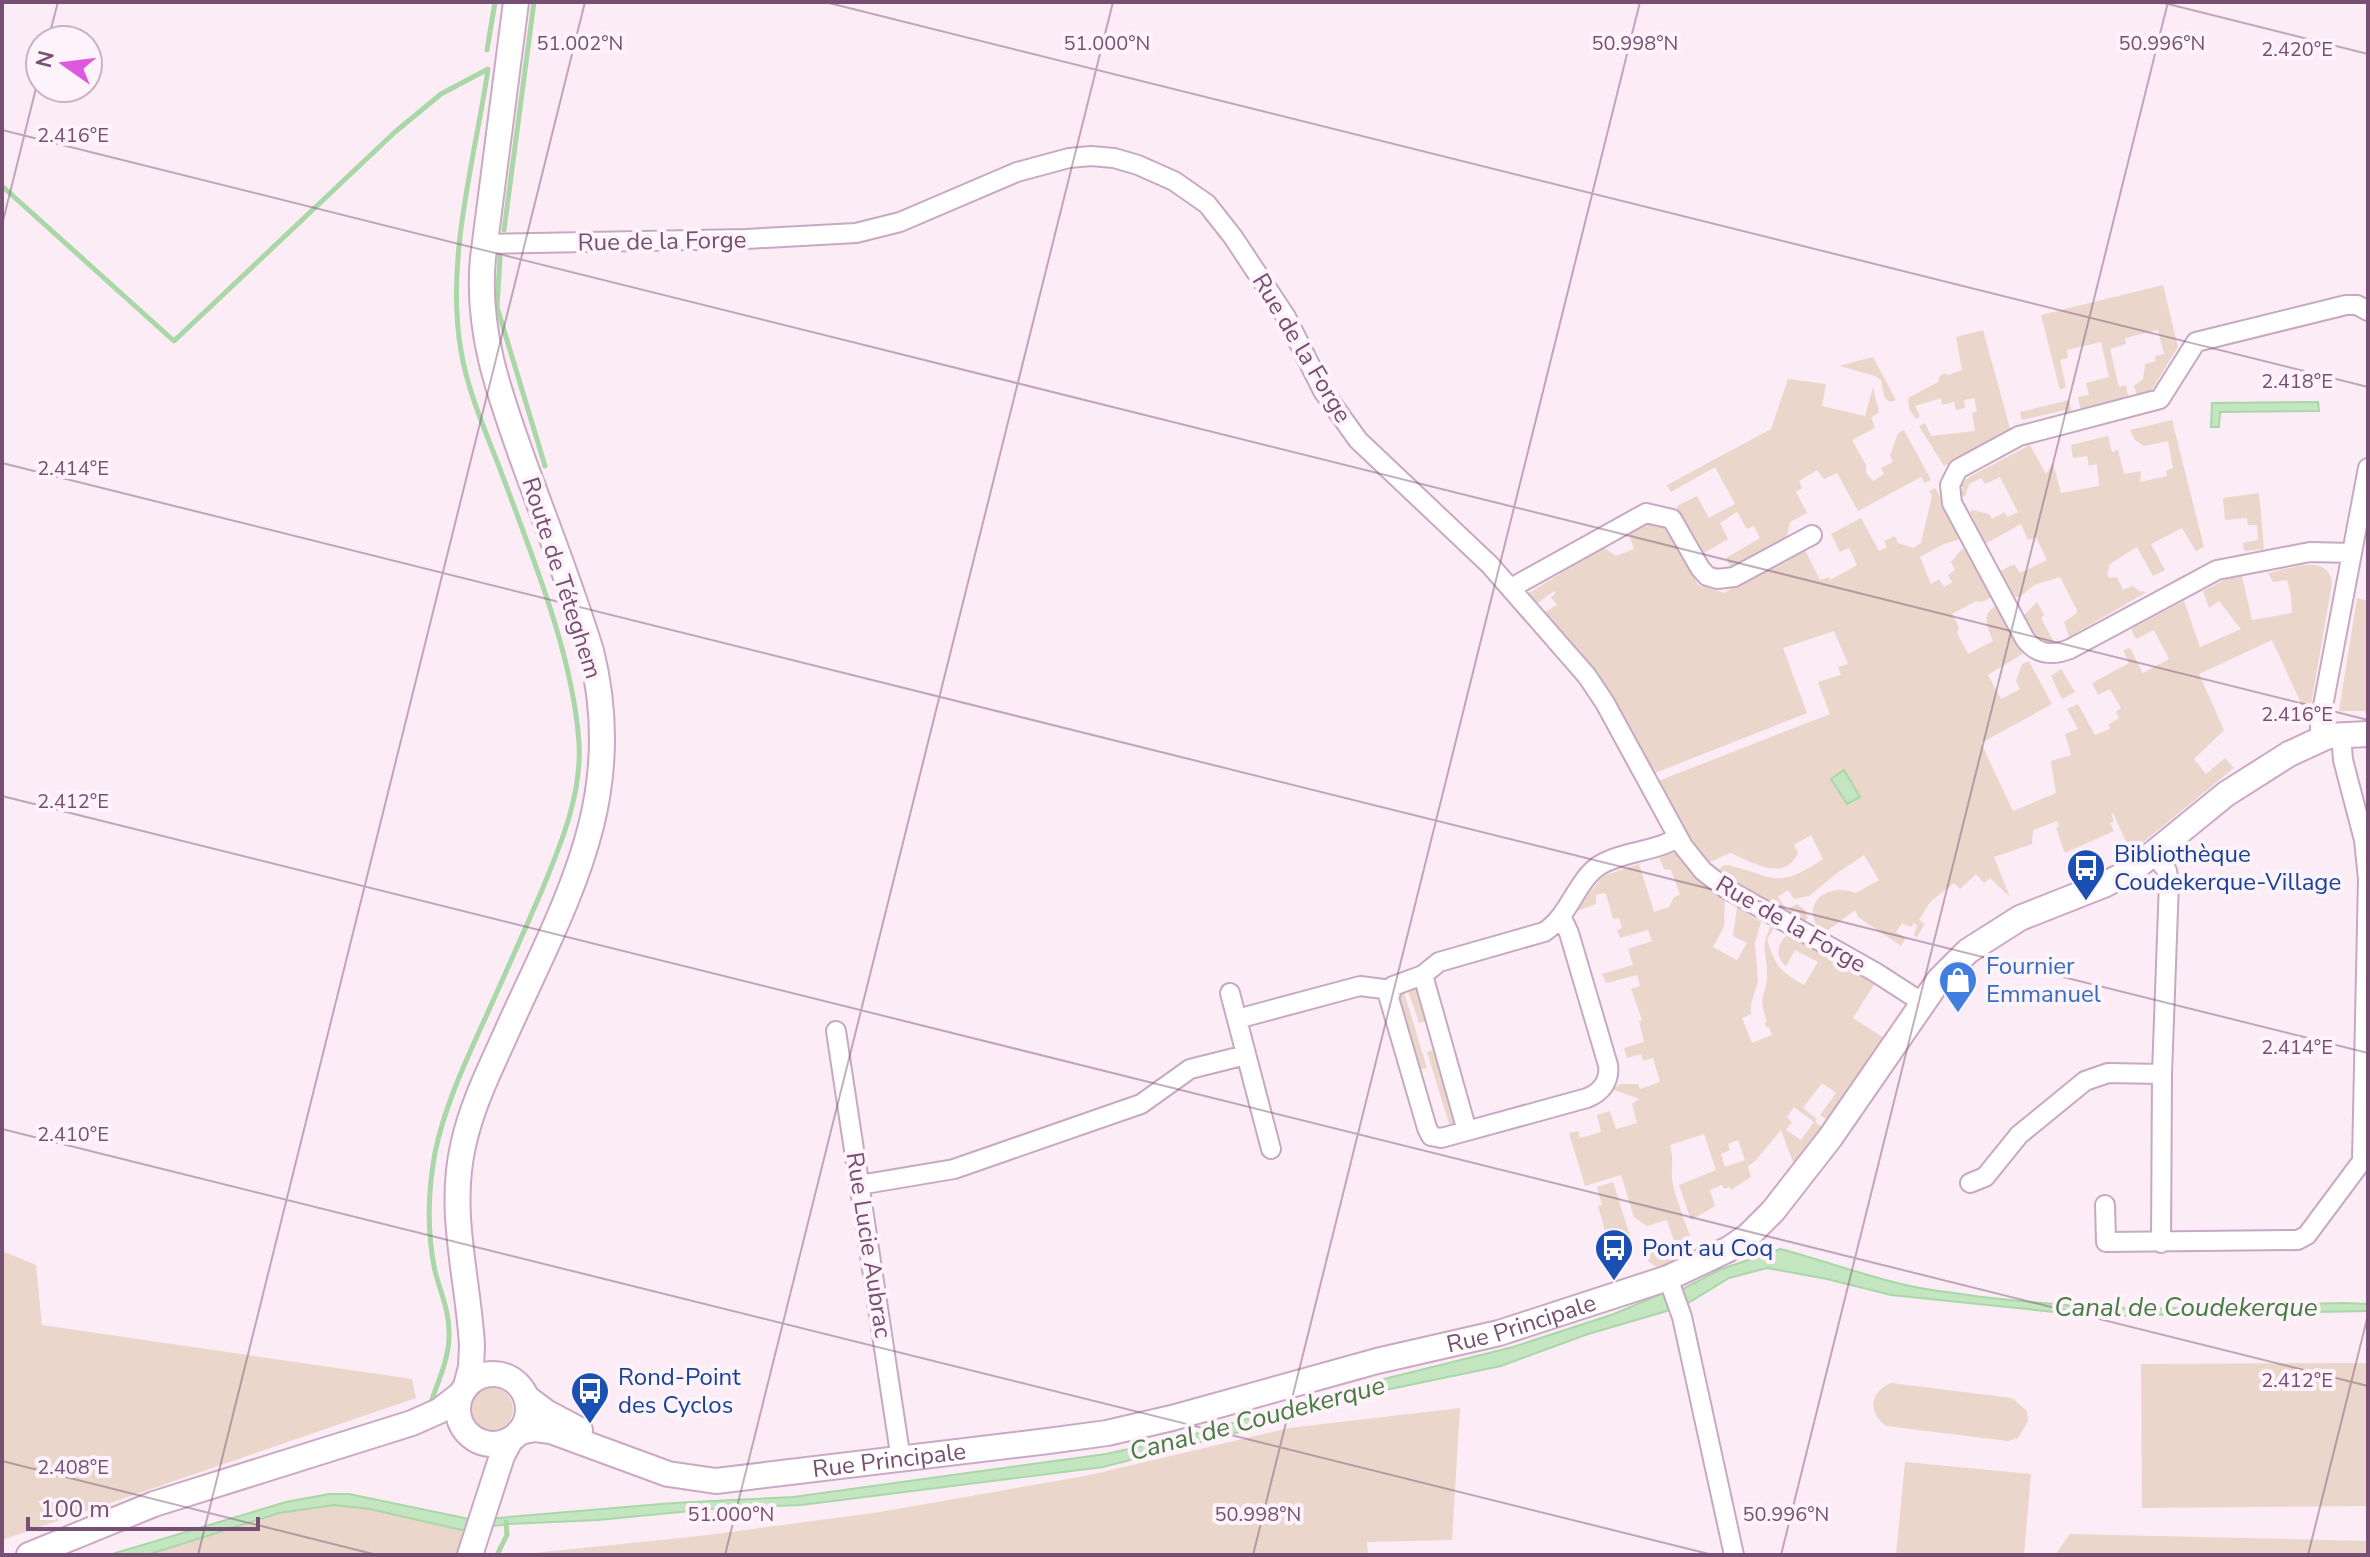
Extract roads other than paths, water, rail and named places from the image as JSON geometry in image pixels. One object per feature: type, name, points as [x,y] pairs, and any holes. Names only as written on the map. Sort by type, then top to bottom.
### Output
[{"type":"street","name":"Route de Téteghem","points":[[463,1390],[472,1352],[456,1204],[459,1167],[467,1130],[484,1083],[580,867],[599,797],[603,754],[600,693],[591,651],[493,375],[481,305],[484,244],[516,2]]},
{"type":"street","name":"Rue de la Forge","points":[[484,244],[746,239],[856,233],[900,222],[1017,172],[1058,159],[1091,156],[1138,165],[1184,187],[1213,210],[1273,296],[1323,391],[1351,431],[1382,465],[1483,558],[1600,694],[1678,838],[1696,864],[1717,884],[1875,972],[1923,1003]]},
{"type":"street","points":[[2352,553],[2310,552],[2222,568],[2070,649],[2046,654],[2032,647],[2025,639],[1952,503],[1950,492],[1952,478],[1962,465],[2019,436],[2160,399],[2190,348],[2201,340],[2346,305],[2357,305],[2368,311]]},
{"type":"street","points":[[2105,1205],[2106,1242],[2303,1239],[2365,1161],[2367,866],[2361,828],[2343,760],[2320,722],[2368,468]]},
{"type":"street","points":[[1511,588],[1646,513],[1672,519],[1700,568],[1707,576],[1717,579],[1734,577],[1812,535]]},
{"type":"street","name":"Rue Principale","points":[[515,1436],[535,1429],[551,1431],[641,1466],[687,1479],[725,1481],[1080,1437],[1158,1421],[1377,1361],[1513,1330],[1669,1282],[1729,1249],[1765,1220],[1804,1174],[1951,966],[1998,930],[2118,878],[2277,760],[2330,736],[2368,734]]},
{"type":"street","points":[[1561,916],[1569,933],[1608,1065],[1606,1082],[1587,1098],[1441,1138],[1434,1137],[1429,1133],[1389,998],[1391,990],[1397,984],[1423,975],[1439,962],[1544,932],[1561,916],[1598,867],[1663,846],[1678,838]]},
{"type":"street","points":[[2154,854],[2167,871],[2169,882],[2162,1074],[2161,1243]]},
{"type":"street","points":[[1423,975],[1467,1131]]},
{"type":"street","points":[[1237,1019],[1360,986],[1391,990]]},
{"type":"street","points":[[1230,993],[1271,1149]]},
{"type":"street","name":"Rue Lucie Aubrac","points":[[836,1031],[901,1460]]},
{"type":"street","points":[[859,1185],[954,1169],[1141,1104],[1195,1067],[1246,1055]]},
{"type":"street","points":[[1970,1183],[1985,1177],[2019,1135],[2085,1081],[2108,1073],[2162,1074]]},
{"type":"street","name":"Route de Téteghem","points":[[465,1279],[485,1344],[505,1376]]},
{"type":"street","points":[[1669,1282],[1681,1311],[1734,1555]]},
{"type":"street","points":[[29,1555],[172,1498],[363,1440],[432,1414],[483,1375],[505,1376],[518,1384],[526,1397],[528,1414],[502,1456],[473,1549]]},
{"type":"street","points":[[463,1390],[458,1414],[481,1459],[484,1510]]},
{"type":"street","name":"Rue Principale","points":[[526,1397],[575,1427],[654,1458],[696,1469],[760,1475]]},
{"type":"street","points":[[363,1440],[431,1430],[470,1435],[491,1444],[515,1436]]},
{"type":"water","points":[[2318,402],[2319,411],[2220,412],[2219,427],[2211,427],[2212,403]]},
{"type":"water","points":[[1844,770],[1860,797],[1847,804],[1831,779]]},
{"type":"water","name":"Canal de Coudekerque","points":[[1780,1249],[1913,1286],[2004,1300],[2153,1308],[2344,1303],[2368,1304],[2368,1311],[2093,1316],[1891,1295],[1767,1268],[1729,1278],[1688,1303],[1667,1311],[1588,1334],[1501,1366],[1371,1393],[1247,1430],[1103,1467],[801,1505],[721,1508],[462,1530],[370,1509],[334,1505],[279,1513],[147,1555],[109,1555],[286,1502],[329,1494],[349,1494],[474,1520],[673,1503],[793,1497],[1106,1454],[1192,1435],[1368,1383],[1513,1347],[1614,1314],[1663,1293],[1683,1289],[1719,1270]]},
{"type":"waterway","points":[[487,50],[495,2]]},
{"type":"waterway","points":[[504,230],[534,2]]},
{"type":"waterway","points":[[2,186],[174,341],[395,132],[441,94],[488,69]]},
{"type":"waterway","points":[[432,1399],[449,1341],[448,1316],[432,1257],[429,1212],[435,1153],[449,1103],[556,855],[574,800],[579,762],[575,709],[560,639],[472,396],[461,351],[457,316],[459,245],[488,69]]},
{"type":"waterway","points":[[500,257],[497,307],[545,466]]},
{"type":"waterway","points":[[497,1555],[507,1535],[506,1522]]},
{"type":"place","name":"Bibliothèque Coudekerque-Village","points":[[2086,902]]},
{"type":"place","name":"Fournier Emmanuel","points":[[1958,1014]]},
{"type":"place","name":"Pont au Coq","points":[[1614,1282]]},
{"type":"place","name":"Rond-Point des Cyclos","points":[[590,1425]]}]
